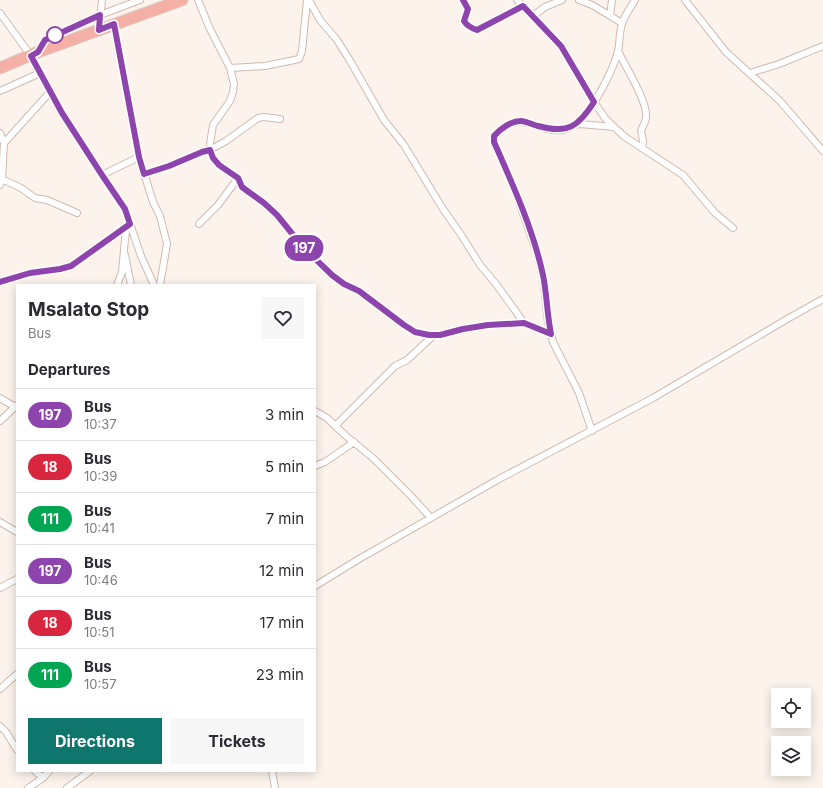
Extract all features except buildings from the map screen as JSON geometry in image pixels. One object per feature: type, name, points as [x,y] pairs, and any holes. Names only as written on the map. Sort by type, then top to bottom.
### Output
[{"type":"highway","points":[[0,68],[169,2],[182,0]]},
{"type":"street","points":[[99,30],[102,0]]},
{"type":"street","points":[[34,54],[45,40],[100,15],[140,0]]},
{"type":"street","points":[[198,0],[205,20],[230,68],[233,79],[233,92],[230,101],[213,125],[210,150],[213,158],[219,165],[238,178],[242,187],[264,203],[277,215],[303,247],[332,275],[344,284],[359,291],[415,332],[440,335],[488,325],[524,323],[551,334]]},
{"type":"street","points":[[230,68],[265,66],[298,58],[302,51],[308,0]]},
{"type":"street","points":[[308,0],[320,20],[350,59],[384,120],[404,145],[443,209],[480,265],[496,284],[524,323]]},
{"type":"street","points":[[463,0],[468,9],[464,21],[466,25],[477,30],[523,6]]},
{"type":"street","points":[[517,0],[561,46],[605,118],[614,127],[642,148],[683,175],[715,213],[733,228]]},
{"type":"street","points":[[533,16],[545,7],[562,0]]},
{"type":"street","points":[[579,0],[592,5],[622,23]]},
{"type":"street","points":[[610,16],[612,0]]},
{"type":"street","points":[[573,126],[582,119],[594,102],[611,68],[618,51],[622,23],[635,0]]},
{"type":"street","points":[[685,0],[726,52],[792,114],[823,151]]},
{"type":"street","points":[[0,13],[34,54],[40,73],[62,113],[125,209],[128,226],[154,284]]},
{"type":"street","points":[[114,24],[139,157],[153,202],[160,216],[167,244],[160,284]]},
{"type":"street","points":[[750,73],[779,64],[823,46]]},
{"type":"street","points":[[618,51],[639,92],[646,111],[646,118],[641,130],[643,140],[642,148]]},
{"type":"street","points":[[0,91],[40,73]]},
{"type":"street","points":[[4,143],[51,91]]},
{"type":"street","points":[[144,174],[210,150],[226,141],[258,118],[264,117],[280,119]]},
{"type":"street","points":[[592,431],[579,394],[556,348],[551,334],[543,277],[538,256],[514,188],[494,142],[494,136],[498,131],[509,124],[522,121],[554,130],[566,129],[583,124],[614,127]]},
{"type":"street","points":[[0,133],[4,143],[1,182],[21,188],[36,198],[47,200],[77,213]]},
{"type":"street","points":[[102,175],[139,157]]},
{"type":"street","points":[[199,224],[218,205],[238,178]]},
{"type":"street","points":[[117,284],[122,272],[128,226]]},
{"type":"street","points":[[0,282],[30,273],[71,266],[128,226]]},
{"type":"street","points":[[124,252],[131,284]]},
{"type":"street","points":[[316,585],[359,559],[499,480],[653,398],[823,299]]},
{"type":"street","points":[[335,426],[395,366],[407,360],[434,335]]},
{"type":"street","points":[[0,398],[16,407],[0,421]]},
{"type":"street","points":[[316,412],[327,418],[383,467],[431,518]]},
{"type":"street","points":[[316,466],[325,462],[354,442]]},
{"type":"street","points":[[0,522],[16,531]]},
{"type":"street","points":[[0,588],[16,580]]},
{"type":"street","points":[[0,689],[16,675]]},
{"type":"street","points":[[0,726],[6,732],[16,748]]},
{"type":"street","points":[[36,772],[43,778]]},
{"type":"street","points":[[28,788],[43,778],[48,772]]},
{"type":"street","points":[[67,788],[88,772]]},
{"type":"street","points":[[272,772],[275,788]]},
{"type":"bus line","name":"197","points":[[0,282],[30,273],[71,266],[130,224],[125,209],[62,113],[31,56],[38,52],[45,40],[100,15],[99,30],[114,24],[139,157],[144,174],[210,150],[214,160],[238,178],[242,187],[257,197],[277,215],[303,247],[332,275],[344,284],[359,291],[415,332],[429,335],[440,335],[488,325],[524,323],[551,334],[548,322],[543,277],[538,256],[514,188],[494,142],[494,136],[498,131],[509,124],[522,121],[554,130],[566,129],[582,119],[594,102],[561,46],[523,6],[477,30],[466,25],[464,21],[468,9],[463,0]]}]
